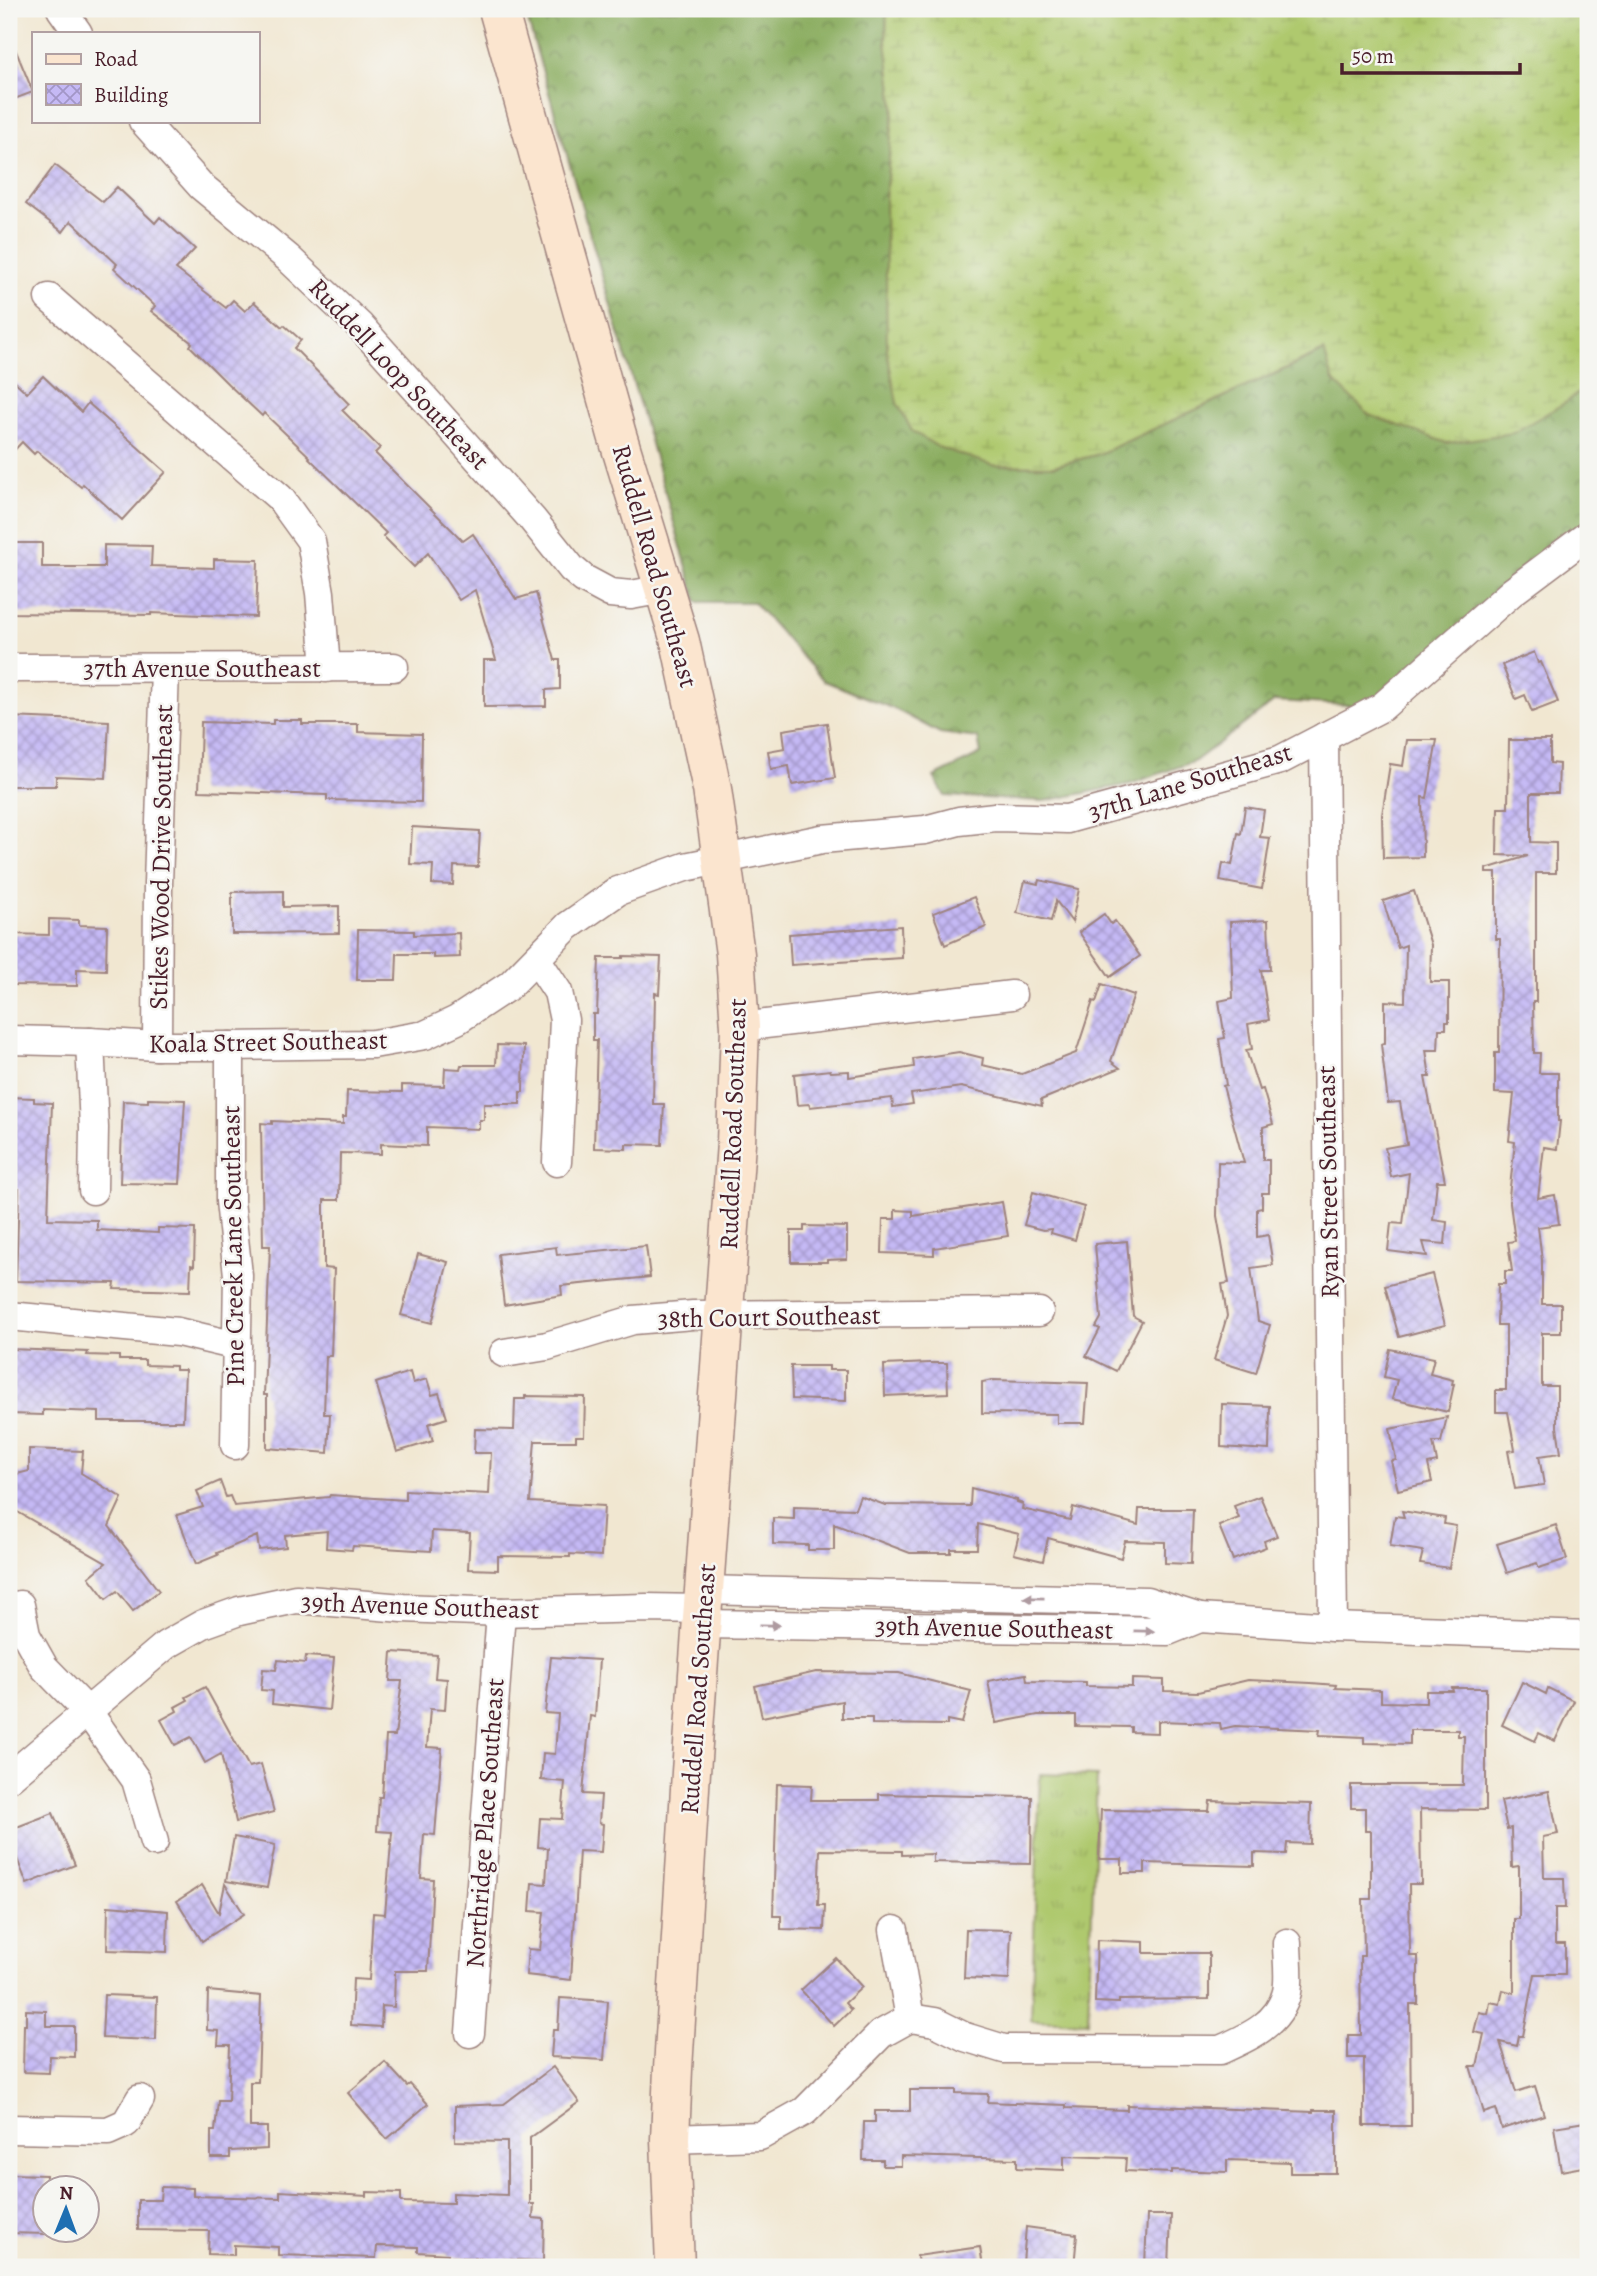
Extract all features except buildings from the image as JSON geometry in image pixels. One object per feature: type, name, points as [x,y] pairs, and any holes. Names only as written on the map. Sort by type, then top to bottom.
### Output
[{"type":"main road","name":"Ruddell Road Southeast","points":[[498,9],[617,435],[680,641],[703,741],[723,858],[740,1027],[736,1143],[703,1608],[670,2139],[675,2267]]},
{"type":"street","points":[[61,9],[77,32]]},
{"type":"street","name":"Ruddell Loop Southeast","points":[[144,122],[201,186],[288,258],[360,326],[532,519],[572,569],[610,593],[631,595],[664,589]]},
{"type":"street","points":[[49,298],[281,498],[311,541],[320,593],[326,668]]},
{"type":"street","name":"37th Lane Southeast","points":[[723,858],[822,839],[925,830],[995,817],[1067,819],[1280,760],[1382,707],[1512,592],[1588,535]]},
{"type":"street","name":"37th Avenue Southeast","points":[[9,667],[394,667]]},
{"type":"street","name":"Stikes Wood Drive Southeast","points":[[157,1046],[158,884],[165,669]]},
{"type":"street","name":"Ryan Street Southeast","points":[[1324,737],[1333,1627]]},
{"type":"street","name":"Koala Street Southeast","points":[[9,1040],[230,1046],[373,1044],[425,1035],[457,1020],[510,985],[568,926],[618,891],[685,867],[723,858]]},
{"type":"street","points":[[537,960],[558,992],[565,1020],[557,1162]]},
{"type":"street","points":[[740,1027],[1012,995]]},
{"type":"street","points":[[90,1042],[94,1128],[93,1190]]},
{"type":"street","name":"Pine Creek Lane Southeast","points":[[230,1046],[230,1202],[238,1275],[235,1445]]},
{"type":"street","name":"38th Court Southeast","points":[[504,1353],[547,1346],[632,1320],[693,1315],[1039,1312]]},
{"type":"street","points":[[9,1316],[178,1332],[237,1346]]},
{"type":"street","name":"39th Avenue Southeast","points":[[88,1712],[166,1645],[203,1624],[239,1611],[296,1599],[403,1608],[501,1612],[1147,1601],[1200,1618],[1333,1627],[1588,1636]]},
{"type":"street","points":[[20,1605],[26,1635],[44,1667],[88,1712],[136,1780],[154,1842]]},
{"type":"street","name":"Northridge Place Southeast","points":[[470,2033],[501,1612]]},
{"type":"street","points":[[9,1778],[88,1712]]},
{"type":"street","points":[[894,1930],[910,2018]]},
{"type":"street","points":[[670,2139],[760,2136],[805,2112],[881,2034],[910,2018],[935,2022],[965,2037],[1003,2049],[1220,2050],[1251,2036],[1276,2017],[1287,1992],[1287,1943]]},
{"type":"street","points":[[9,2129],[108,2132],[126,2123],[140,2099]]},
{"type":"green space","points":[[550,9],[887,9],[886,41],[894,106],[885,200],[992,465],[1053,466],[1099,454],[1325,351],[1333,380],[1568,401],[1588,385],[1588,535],[1382,707],[1275,701],[1195,761],[1130,784],[1044,801],[945,796],[934,777],[981,754],[978,738],[940,733],[895,709],[824,681],[753,602],[697,602],[528,21]]},
{"type":"green space","points":[[887,9],[1588,9],[1588,385],[1568,401],[1513,433],[1447,443],[1369,415],[1333,380],[1324,351],[1099,454],[1053,466],[992,465],[938,447],[912,431],[897,403],[887,352],[885,200],[894,106],[886,41]]},
{"type":"green space","points":[[1040,1774],[1097,1776],[1088,2022],[1031,2020]]}]
